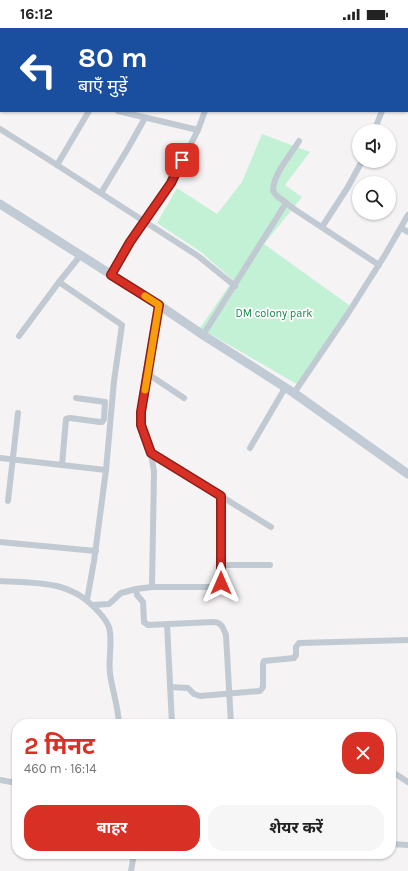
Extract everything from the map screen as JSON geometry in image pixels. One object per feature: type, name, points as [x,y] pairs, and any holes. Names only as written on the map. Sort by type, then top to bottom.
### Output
[{"type":"street","points":[[57,165],[88,112]]},
{"type":"street","points":[[122,112],[198,130]]},
{"type":"street","points":[[111,275],[130,242],[171,183],[198,130],[205,112]]},
{"type":"street","points":[[377,124],[382,112]]},
{"type":"street","points":[[100,193],[145,118]]},
{"type":"street","points":[[0,130],[198,256],[235,286]]},
{"type":"street","points":[[299,141],[281,170],[273,187],[273,191],[286,203],[379,265]]},
{"type":"street","points":[[322,227],[348,187],[358,168]]},
{"type":"street","points":[[203,336],[286,203]]},
{"type":"street","points":[[0,204],[159,305],[203,336],[294,393],[408,474]]},
{"type":"street","points":[[294,393],[347,315],[379,265],[408,215]]},
{"type":"street","points":[[401,228],[408,232]]},
{"type":"street","points":[[19,336],[80,256]]},
{"type":"street","points":[[59,282],[122,325],[114,381],[106,470],[96,551],[87,600]]},
{"type":"street","points":[[152,588],[154,472],[151,453],[141,425],[141,412],[159,305]]},
{"type":"street","points":[[148,374],[184,398]]},
{"type":"street","points":[[250,448],[285,388]]},
{"type":"street","points":[[62,465],[66,419],[70,418],[100,422],[104,419],[105,402],[76,398]]},
{"type":"street","points":[[8,501],[18,413]]},
{"type":"street","points":[[151,453],[271,527]]},
{"type":"street","points":[[0,458],[106,470]]},
{"type":"street","points":[[93,605],[109,604],[121,593],[136,590],[152,588],[219,586],[221,583],[221,496]]},
{"type":"street","points":[[0,542],[96,551]]},
{"type":"street","points":[[221,565],[270,566]]},
{"type":"street","points":[[0,580],[52,584],[71,589],[93,605],[102,615],[108,626],[111,637],[110,671],[119,719]]},
{"type":"street","points":[[136,590],[137,596],[143,602],[144,619],[148,625],[213,622],[219,622],[222,625],[226,635],[231,719]]},
{"type":"street","points":[[167,624],[172,719]]},
{"type":"street","points":[[170,687],[188,688],[197,695],[260,691],[263,687],[264,661],[294,658],[296,655],[296,647],[299,644],[408,640]]},
{"type":"street","points":[[396,774],[408,782]]},
{"type":"street","points":[[0,780],[12,782]]},
{"type":"street","points":[[396,844],[408,845]]},
{"type":"street","points":[[131,871],[133,859]]},
{"type":"green space","name":"DM colony park","points":[[262,134],[310,152],[285,185],[302,197],[264,244],[353,308],[300,386],[200,328],[233,280],[201,252],[157,223],[177,188],[217,214],[242,182]]},
{"type":"slow traffic","points":[[145,296],[159,305],[145,390]]},
{"type":"route","points":[[182,160],[171,183],[130,242],[111,275],[159,305],[141,412],[141,425],[151,453],[221,496],[221,583]]}]
